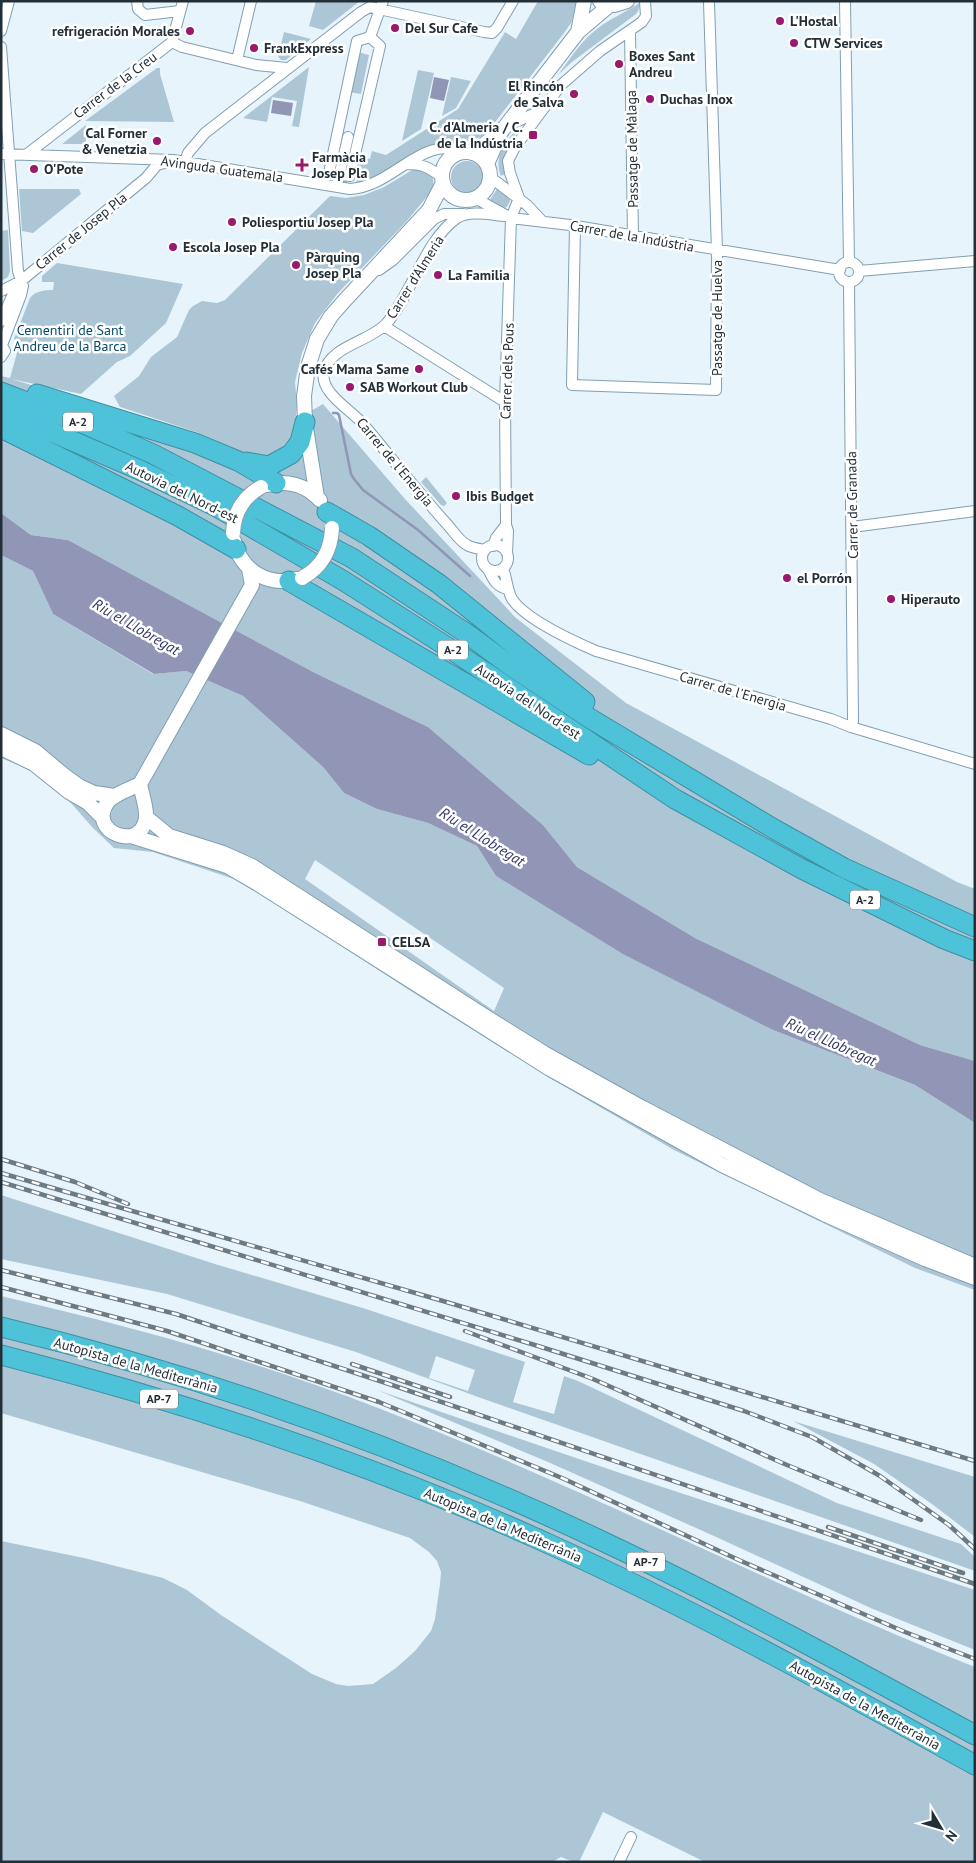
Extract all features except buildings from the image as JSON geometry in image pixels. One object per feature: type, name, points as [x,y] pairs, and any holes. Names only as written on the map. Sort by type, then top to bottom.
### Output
[{"type":"highway","points":[[1,383],[195,443],[238,461],[277,485]]},
{"type":"highway","name":"Autovia del Nord-est","points":[[1,392],[89,426],[153,454],[352,558],[591,719],[774,829],[844,868],[975,926]]},
{"type":"highway","name":"Autovia del Nord-est","points":[[1,410],[142,471],[215,506],[264,533],[449,648],[675,799],[802,869],[944,939],[975,951]]},
{"type":"highway","points":[[238,461],[269,466],[291,454],[300,442],[305,422]]},
{"type":"highway","points":[[1,428],[170,512],[234,541]]},
{"type":"highway","points":[[325,512],[369,536],[439,584],[641,749]]},
{"type":"highway","points":[[296,579],[587,754],[675,799]]},
{"type":"highway","name":"Autopista de la Mediterrània","points":[[1,1327],[102,1354],[238,1395],[365,1440],[483,1488],[600,1540],[714,1596],[975,1736]]},
{"type":"highway","name":"Autopista de la Mediterrània","points":[[1,1355],[121,1388],[315,1450],[460,1505],[587,1561],[710,1622],[975,1765]]},
{"type":"street","points":[[2,25],[9,1]]},
{"type":"street","points":[[137,1],[138,9],[145,15],[182,6],[172,42],[182,47],[256,65],[287,68]]},
{"type":"street","points":[[237,60],[251,1]]},
{"type":"street","points":[[185,162],[188,152],[205,133],[361,12],[370,8],[384,7],[492,33],[513,1]]},
{"type":"street","points":[[578,32],[584,1]]},
{"type":"street","points":[[406,164],[427,166],[443,180],[449,193],[457,198],[470,200],[486,191],[489,170],[503,130],[578,32],[606,3],[627,1]]},
{"type":"street","points":[[368,277],[393,260],[434,219],[444,214],[508,217],[519,198],[510,173],[508,161],[515,147],[561,85],[574,72],[600,51],[642,22],[646,16],[645,1]]},
{"type":"street","points":[[845,1],[849,262]]},
{"type":"street","name":"Passatge de Huelva","points":[[574,226],[572,385],[716,390],[717,251],[709,2]]},
{"type":"street","points":[[370,38],[384,7]]},
{"type":"street","name":"Passatge de Màlaga","points":[[630,31],[633,237]]},
{"type":"street","points":[[370,38],[380,46],[350,176],[339,179],[329,173],[357,41],[370,38]]},
{"type":"street","name":"Carrer de la Creu","points":[[26,155],[172,42]]},
{"type":"street","points":[[1,47],[9,138],[5,154],[18,271],[23,286],[22,294],[2,345],[5,351],[1,357]]},
{"type":"street","points":[[256,65],[266,74],[267,81],[265,87]]},
{"type":"street","points":[[311,458],[305,474],[248,496],[238,509],[233,525],[234,541],[241,560],[249,569],[268,579],[278,582],[296,579],[310,573],[322,561],[330,546],[325,512],[311,458],[305,422],[304,396],[308,368],[317,339],[331,316],[429,210],[443,180],[447,162],[455,155],[468,152],[503,130],[542,110]]},
{"type":"street","points":[[339,179],[348,137]]},
{"type":"street","name":"Avinguda Guatemala","points":[[5,154],[155,162],[173,160],[350,189],[378,182],[422,154],[436,150],[455,149],[468,152]]},
{"type":"street","points":[[468,152],[480,156],[489,170],[542,221]]},
{"type":"street","name":"Carrer de Josep Pla","points":[[1,291],[21,281],[146,178],[155,162]]},
{"type":"street","points":[[429,210],[457,198]]},
{"type":"street","name":"Carrer de la Indústria","points":[[475,198],[508,217],[574,226],[840,270]]},
{"type":"street","name":"Carrer d'Almeria","points":[[327,390],[324,383],[324,372],[330,361],[340,352],[384,326],[406,295],[432,246],[445,228],[464,214]]},
{"type":"street","name":"Carrer dels Pous","points":[[507,553],[505,402],[508,217]]},
{"type":"street","points":[[859,272],[975,261]]},
{"type":"street","points":[[849,262],[856,264],[859,272],[857,279],[849,282],[841,278],[840,270],[843,265],[849,262]]},
{"type":"street","points":[[1,321],[21,281]]},
{"type":"street","name":"Carrer de Granada","points":[[849,282],[854,721],[851,727]]},
{"type":"street","points":[[384,326],[505,402]]},
{"type":"street","name":"Carrer de l'Energia","points":[[327,390],[355,414],[418,492],[466,545],[489,548],[502,547],[507,553],[508,562],[503,569],[512,598],[522,609],[561,636],[596,651],[839,721],[851,727],[975,764]]},
{"type":"street","points":[[277,485],[306,489],[325,512]]},
{"type":"street","points":[[852,527],[975,510]]},
{"type":"street","points":[[489,548],[506,525]]},
{"type":"street","name":"Carrer de l'Energia","points":[[489,548],[482,558],[495,583],[508,589]]},
{"type":"street","points":[[103,818],[105,805],[119,794],[140,784],[252,585],[249,569]]},
{"type":"street","points":[[488,569],[495,571],[503,569]]},
{"type":"street","points":[[252,585],[268,579]]},
{"type":"street","points":[[1,734],[35,751],[79,786],[94,793],[135,796],[145,811],[170,836],[223,853],[252,866],[544,1053],[643,1108],[820,1200],[975,1266]]},
{"type":"street","points":[[1,748],[34,764],[69,792],[88,803],[103,818],[108,829],[118,836],[131,836],[227,866],[550,1069],[714,1160],[824,1214],[975,1278]]},
{"type":"street","points":[[131,836],[140,830],[145,811],[140,784]]},
{"type":"street","points":[[619,1862],[631,1837]]},
{"type":"green space","points":[[316,1],[360,1],[323,30],[309,26]]},
{"type":"green space","points":[[538,1],[578,1],[571,23],[489,130],[474,140],[415,152],[373,179],[356,184],[361,157],[370,159],[372,151],[386,155],[458,109],[505,32],[516,39]]},
{"type":"green space","points":[[641,2],[636,14],[572,62],[558,75],[576,50],[591,34]]},
{"type":"green space","points":[[284,32],[311,39],[286,60],[281,60],[278,56]]},
{"type":"green space","points":[[358,52],[369,55],[361,94],[349,92]]},
{"type":"green space","points":[[309,67],[299,127],[292,126],[297,101],[272,97],[267,122],[243,118]]},
{"type":"green space","points":[[157,68],[160,68],[160,74],[174,122],[85,121]]},
{"type":"green space","points":[[418,70],[434,73],[421,129],[402,141]]},
{"type":"green space","points":[[451,77],[471,81],[456,108],[442,116]]},
{"type":"green space","points":[[86,125],[86,144],[62,144]]},
{"type":"green space","points":[[518,129],[506,156],[505,174],[501,176],[498,163],[499,156],[509,138]]},
{"type":"green space","points":[[467,161],[473,162],[478,166],[482,171],[482,183],[478,188],[473,192],[467,193],[461,192],[456,188],[452,183],[451,177],[452,171],[456,166],[461,162]]},
{"type":"green space","name":"Cementiri de Sant Andreu de la Barca","points":[[414,169],[427,172],[433,178],[434,188],[406,222],[338,293],[315,323],[302,353],[295,382],[297,405],[295,425],[297,419],[323,404],[405,499],[516,618],[626,703],[957,882],[975,889],[975,1061],[920,1045],[695,938],[577,867],[543,825],[428,727],[315,673],[68,540],[31,535],[1,513],[1,376],[10,378],[20,342],[14,339],[30,298],[40,291],[53,290],[54,282],[42,282],[42,276],[57,263],[183,284],[166,323],[130,356],[117,362],[81,394],[11,379],[200,435],[260,462],[270,460],[245,453],[199,433],[120,407],[114,396],[139,376],[151,357],[177,337],[189,310],[193,306],[202,301],[217,303],[225,300],[330,196],[346,198],[364,195],[384,187]]},
{"type":"green space","points":[[19,189],[79,189],[81,194],[33,233],[22,231]]},
{"type":"green space","points":[[497,189],[509,198],[510,201],[507,207],[504,208],[489,201]]},
{"type":"green space","points":[[8,230],[10,271],[8,277],[1,281],[1,231]]},
{"type":"green space","points":[[426,477],[447,503],[444,506],[421,482]]},
{"type":"green space","points":[[1,555],[33,571],[53,614],[153,674],[186,671],[243,696],[323,767],[344,793],[377,809],[428,823],[477,846],[496,876],[773,1030],[915,1085],[975,1123],[975,1290],[915,1268],[674,1150],[550,1078],[420,997],[243,882],[153,852],[114,848],[93,828],[48,777],[1,758]],"holes":[[[315,860],[504,988],[494,1011],[305,879]]]},
{"type":"green space","points":[[1,1195],[215,1264],[366,1309],[525,1362],[513,1402],[554,1414],[564,1376],[578,1381],[837,1503],[961,1544],[975,1557],[975,1571],[478,1397],[356,1352],[167,1294],[1,1259]],"holes":[[[436,1356],[475,1370],[468,1391],[429,1378]]]},
{"type":"green space","points":[[1,1296],[97,1319],[192,1345],[286,1374],[378,1408],[529,1470],[825,1604],[975,1667],[975,1862],[705,1862],[603,1812],[579,1862],[561,1857],[552,1862],[1,1862],[1,1541],[84,1558],[163,1578],[187,1590],[221,1615],[312,1674],[336,1684],[348,1686],[373,1684],[396,1668],[415,1651],[431,1631],[435,1619],[441,1572],[437,1561],[429,1552],[410,1538],[300,1501],[1,1413]]},
{"type":"green space","points":[[377,1390],[623,1474],[975,1590],[975,1650],[873,1609],[548,1462]]},
{"type":"green space","points":[[793,1421],[975,1477],[975,1537],[932,1504],[874,1464]]},
{"type":"water","points":[[434,77],[449,80],[444,101],[430,98]]},
{"type":"water","points":[[273,100],[293,103],[291,116],[271,113]]},
{"type":"water","name":"Riu el Llobregat","points":[[1,513],[31,535],[68,540],[315,673],[428,727],[543,825],[577,867],[695,938],[920,1045],[975,1061],[975,1123],[915,1085],[773,1030],[623,954],[496,876],[477,846],[428,823],[377,809],[344,793],[323,767],[243,696],[186,671],[154,674],[53,614],[33,571],[1,555]]},
{"type":"waterway","points":[[333,413],[339,415],[351,474],[363,490],[418,530],[470,576]]},
{"type":"railway","points":[[1,1159],[75,1182],[128,1204]]},
{"type":"railway","points":[[1,1173],[443,1301],[975,1461]]},
{"type":"railway","points":[[1,1182],[744,1411],[812,1437],[880,1476],[949,1525],[975,1549]]},
{"type":"railway","points":[[1,1270],[176,1314],[389,1384],[975,1584]]},
{"type":"railway","points":[[1,1287],[167,1331],[379,1402],[562,1478],[741,1561],[905,1632],[975,1659]]},
{"type":"railway","points":[[465,1331],[593,1379],[787,1465],[921,1520]]},
{"type":"railway","points":[[352,1364],[450,1397]]},
{"type":"railway","points":[[828,1527],[963,1573]]},
{"type":"place","name":"L'Hostal","points":[[780,21]]},
{"type":"place","name":"Del Sur Cafe","points":[[395,28]]},
{"type":"place","name":"refrigeración Morales","points":[[190,31]]},
{"type":"place","name":"CTW Services","points":[[794,43]]},
{"type":"place","name":"FrankExpress","points":[[254,48]]},
{"type":"place","name":"Boxes Sant Andreu","points":[[619,64]]},
{"type":"place","name":"El Rincón de Salva","points":[[574,94]]},
{"type":"place","name":"Duchas Inox","points":[[650,99]]},
{"type":"place","name":"C. d'Almeria / C. de la Indústria","points":[[533,135]]},
{"type":"place","name":"Cal Forner & Venetzia","points":[[157,141]]},
{"type":"place","name":"Farmàcia Josep Pla","points":[[302,165]]},
{"type":"place","name":"O'Pote","points":[[34,169]]},
{"type":"place","name":"Poliesportiu Josep Pla","points":[[232,222]]},
{"type":"place","name":"Escola Josep Pla","points":[[173,247]]},
{"type":"place","name":"Pàrquing Josep Pla","points":[[296,265]]},
{"type":"place","name":"La Familia","points":[[438,275]]},
{"type":"place","name":"Cafés Mama Same","points":[[419,369]]},
{"type":"place","name":"SAB Workout Club","points":[[350,387]]},
{"type":"place","name":"Ibis Budget","points":[[456,496]]},
{"type":"place","name":"el Porrón","points":[[787,578]]},
{"type":"place","name":"Hiperauto","points":[[891,599]]},
{"type":"place","name":"CELSA","points":[[382,942]]}]
